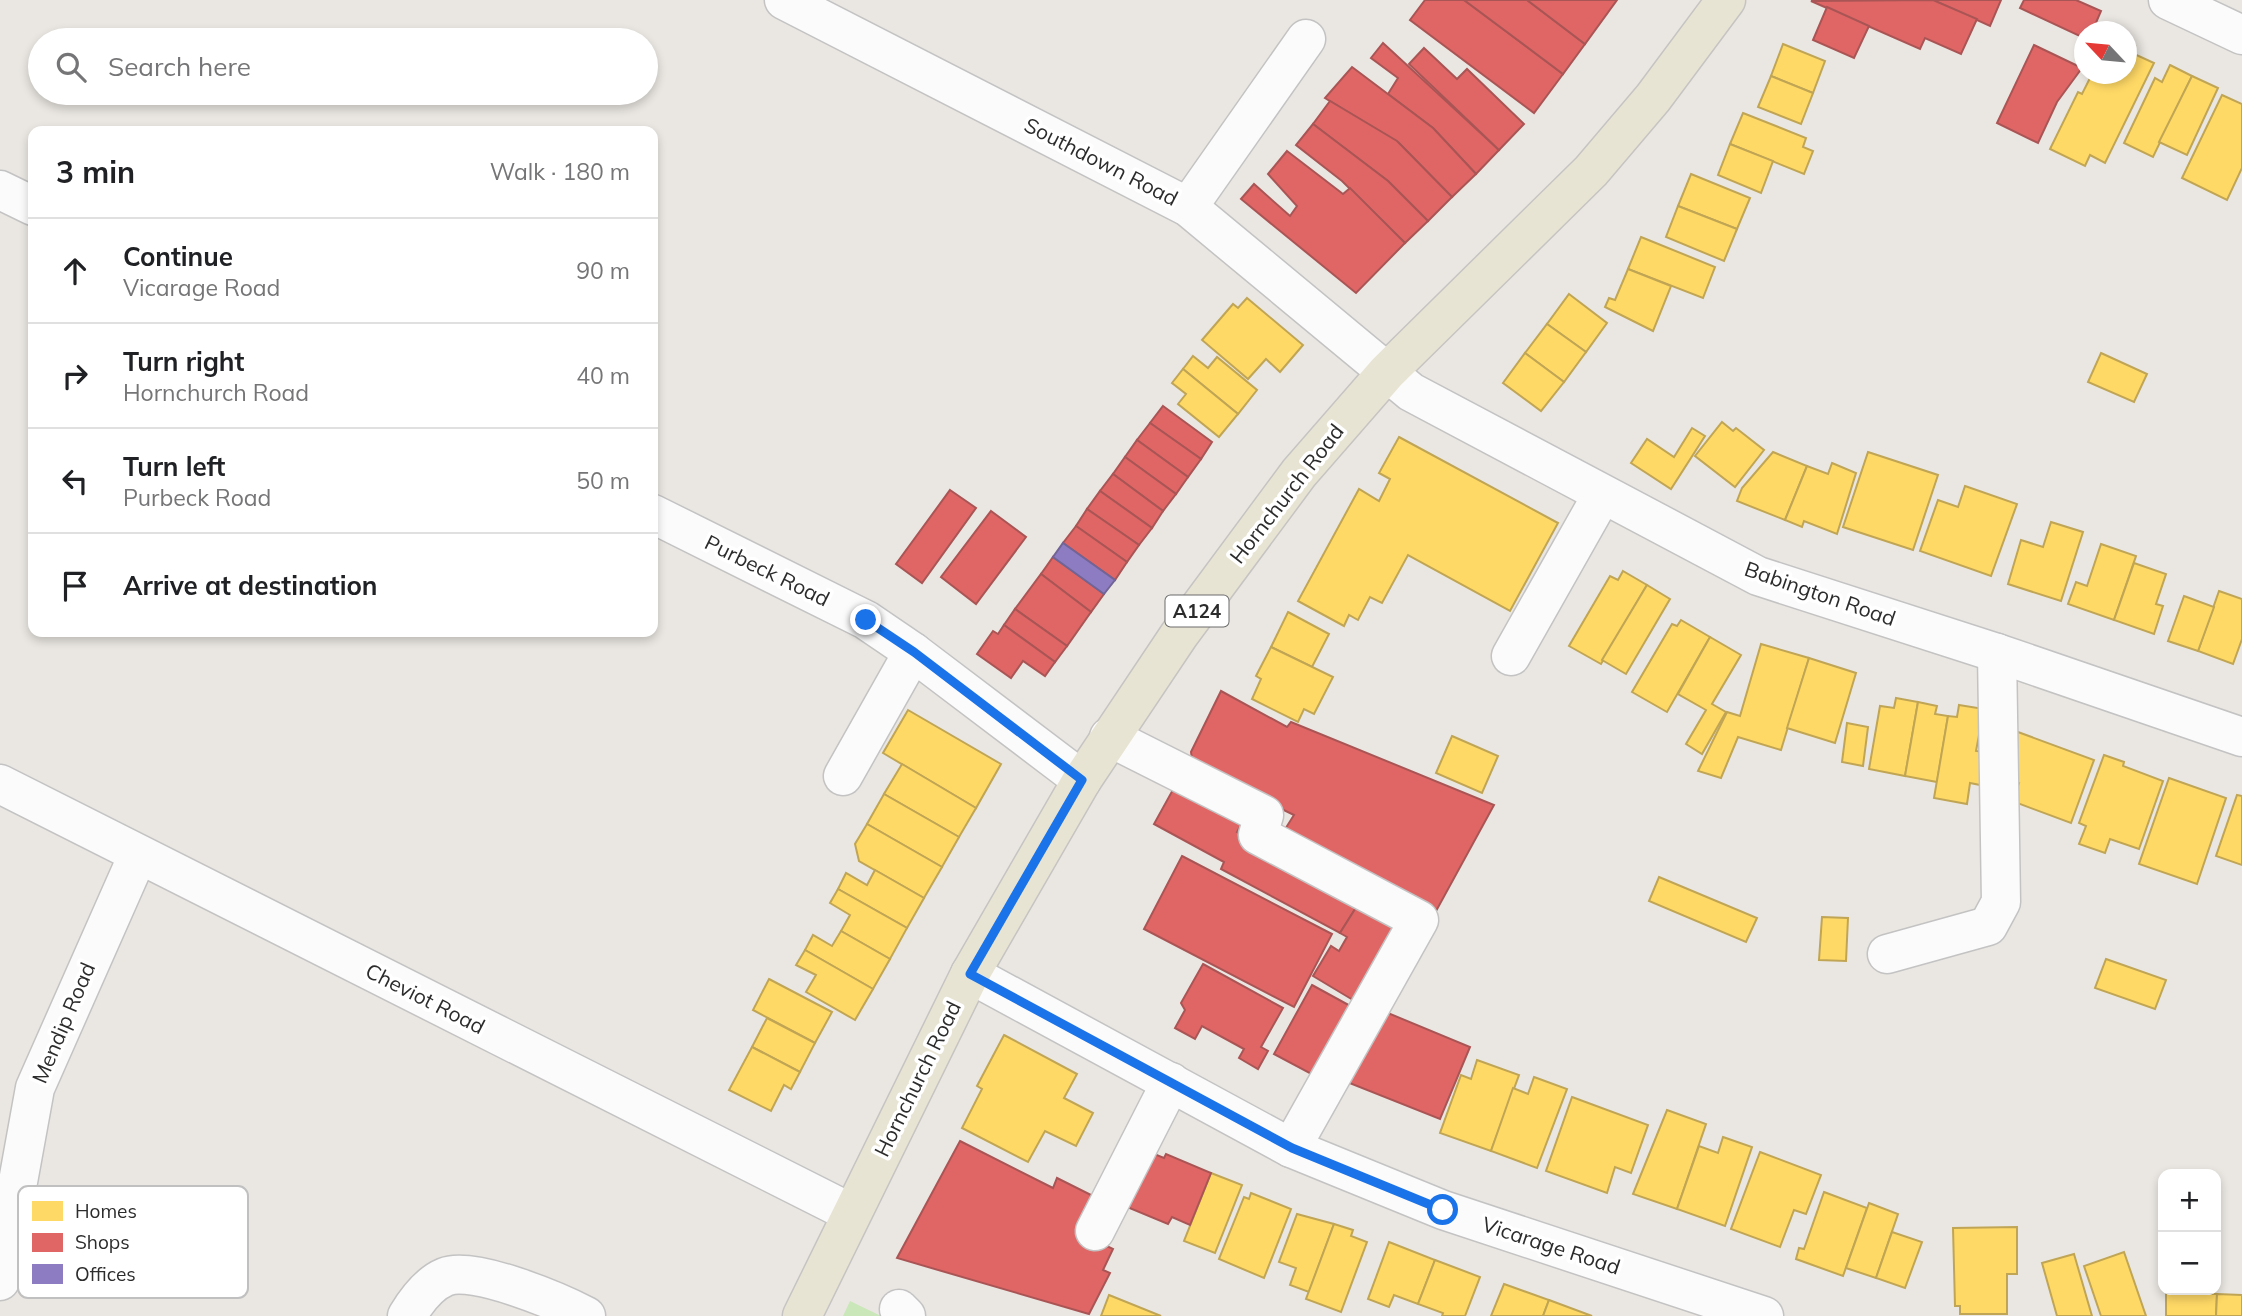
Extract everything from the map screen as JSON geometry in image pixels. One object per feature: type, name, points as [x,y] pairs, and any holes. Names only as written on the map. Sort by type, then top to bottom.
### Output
[{"type":"main road","name":"Hornchurch Road","points":[[802,1316],[970,974],[1109,737],[1299,473],[1387,372],[1591,171],[1653,98],[1726,0]]},
{"type":"street","name":"Southdown Road","points":[[784,0],[1188,207],[1387,372]]},
{"type":"street","points":[[2168,0],[2242,35]]},
{"type":"street","points":[[1188,207],[1306,39]]},
{"type":"street","points":[[0,190],[28,204]]},
{"type":"street","name":"Babington Road","points":[[1387,372],[1411,392],[1758,576],[1997,653],[2242,737]]},
{"type":"street","points":[[1511,656],[1602,495]]},
{"type":"street","name":"Purbeck Road","points":[[658,516],[866,620],[914,652],[1082,780]]},
{"type":"street","points":[[843,776],[914,652]]},
{"type":"street","points":[[1887,954],[1988,926],[2001,902],[1997,653]]},
{"type":"street","points":[[1109,737],[1264,816],[1258,835],[1419,920],[1292,1148]]},
{"type":"street","name":"Cheviot Road","points":[[0,784],[851,1213]]},
{"type":"street","name":"Mendip Road","points":[[0,1281],[35,1088],[138,855]]},
{"type":"street","name":"Vicarage Road","points":[[970,974],[1292,1148],[1443,1210],[1764,1316]]},
{"type":"street","points":[[1095,1231],[1171,1082]]},
{"type":"street","points":[[407,1316],[420,1296],[432,1286],[446,1276],[462,1276],[495,1281],[586,1316]]},
{"type":"green space","points":[[850,1301],[881,1316],[843,1316]]},
{"type":"building: Homes","points":[[1783,44],[1825,61],[1813,93],[1771,76]]},
{"type":"building: Homes","points":[[2137,55],[2154,63],[2105,163],[2090,155],[2085,166],[2050,149],[2078,92],[2082,94],[2087,84],[2137,84]]},
{"type":"building: Homes","points":[[2170,65],[2192,76],[2153,157],[2124,143],[2155,78],[2162,82]]},
{"type":"building: Homes","points":[[1771,76],[1813,93],[1801,124],[1758,107]]},
{"type":"building: Homes","points":[[2192,76],[2218,88],[2187,155],[2159,142]]},
{"type":"building: Homes","points":[[2222,95],[2242,104],[2242,168],[2227,200],[2182,178]]},
{"type":"building: Homes","points":[[1743,113],[1806,138],[1803,147],[1813,151],[1804,174],[1730,144]]},
{"type":"building: Homes","points":[[1730,144],[1773,161],[1761,193],[1718,175]]},
{"type":"building: Homes","points":[[1691,174],[1750,198],[1737,229],[1678,206]]},
{"type":"building: Homes","points":[[1678,206],[1737,229],[1724,261],[1666,237]]},
{"type":"building: Homes","points":[[1641,237],[1715,267],[1703,298],[1628,269]]},
{"type":"building: Homes","points":[[1628,269],[1671,286],[1653,331],[1605,307],[1609,298],[1615,300]]},
{"type":"building: Homes","points":[[1569,294],[1607,323],[1586,352],[1547,324]]},
{"type":"building: Homes","points":[[1247,298],[1303,345],[1280,372],[1266,359],[1248,379],[1202,340],[1233,304],[1238,308]]},
{"type":"building: Homes","points":[[1547,324],[1586,352],[1564,382],[1525,353]]},
{"type":"building: Homes","points":[[1525,353],[1564,382],[1541,411],[1503,383]]},
{"type":"building: Homes","points":[[2101,353],[2147,374],[2134,402],[2088,382]]},
{"type":"building: Homes","points":[[1193,356],[1208,368],[1217,357],[1257,390],[1238,414],[1183,369]]},
{"type":"building: Homes","points":[[1183,369],[1238,414],[1219,437],[1178,404],[1186,394],[1172,383]]},
{"type":"building: Homes","points":[[1722,422],[1733,431],[1736,428],[1764,450],[1735,487],[1695,456]]},
{"type":"building: Homes","points":[[1692,428],[1705,436],[1671,489],[1631,463],[1647,439],[1674,457]]},
{"type":"building: Homes","points":[[1399,437],[1558,523],[1510,611],[1408,555],[1382,603],[1370,597],[1358,620],[1349,615],[1344,626],[1298,601],[1359,489],[1379,501],[1390,479],[1379,473]]},
{"type":"building: Homes","points":[[1773,452],[1807,466],[1785,520],[1737,501],[1742,488]]},
{"type":"building: Homes","points":[[1868,452],[1938,475],[1913,550],[1843,527]]},
{"type":"building: Homes","points":[[1832,463],[1856,473],[1837,534],[1804,521],[1802,527],[1785,520],[1807,466],[1828,474]]},
{"type":"building: Homes","points":[[1965,486],[2017,504],[1991,576],[1920,551],[1938,500],[1958,507]]},
{"type":"building: Homes","points":[[2051,522],[2083,532],[2061,601],[2008,584],[2021,540],[2043,547]]},
{"type":"building: Homes","points":[[2101,544],[2136,556],[2114,620],[2068,604],[2076,582],[2087,586]]},
{"type":"building: Homes","points":[[2134,563],[2166,574],[2156,604],[2163,606],[2154,634],[2114,620]]},
{"type":"building: Homes","points":[[1623,571],[1647,585],[1601,664],[1569,646],[1610,576],[1618,580]]},
{"type":"building: Homes","points":[[1647,585],[1670,599],[1626,674],[1602,660]]},
{"type":"building: Homes","points":[[2219,591],[2242,599],[2242,639],[2233,664],[2198,651]]},
{"type":"building: Homes","points":[[2184,596],[2214,607],[2198,651],[2168,641]]},
{"type":"building: Homes","points":[[1288,612],[1329,634],[1312,667],[1271,647]]},
{"type":"building: Homes","points":[[1681,620],[1710,637],[1667,712],[1632,692],[1672,624],[1677,626]]},
{"type":"building: Homes","points":[[1710,637],[1741,655],[1712,704],[1726,712],[1702,754],[1686,744],[1706,710],[1678,694]]},
{"type":"building: Homes","points":[[1761,644],[1809,658],[1781,750],[1738,737],[1721,778],[1698,771],[1727,712],[1740,716]]},
{"type":"building: Homes","points":[[1271,647],[1333,677],[1314,714],[1304,709],[1298,722],[1252,699],[1261,679],[1256,676]]},
{"type":"building: Homes","points":[[1809,658],[1856,673],[1835,743],[1787,728]]},
{"type":"building: Homes","points":[[1896,698],[1918,702],[1905,776],[1869,769],[1880,706],[1894,708]]},
{"type":"building: Homes","points":[[1918,702],[1937,706],[1935,714],[1948,716],[1937,782],[1905,776]]},
{"type":"building: Homes","points":[[1959,705],[1984,709],[1976,751],[1991,753],[1985,786],[1970,783],[1967,804],[1934,798],[1948,716],[1957,717]]},
{"type":"building: Homes","points":[[908,710],[1001,764],[976,808],[883,753]]},
{"type":"building: Homes","points":[[1847,723],[1868,727],[1863,766],[1842,762]]},
{"type":"building: Homes","points":[[2007,728],[2094,760],[2071,823],[2012,801],[2019,783],[2010,780]]},
{"type":"building: Homes","points":[[1452,736],[1498,756],[1482,793],[1436,773]]},
{"type":"building: Homes","points":[[2104,755],[2124,762],[2123,766],[2163,781],[2139,849],[2110,839],[2105,853],[2079,844],[2086,826],[2079,823]]},
{"type":"building: Homes","points":[[902,764],[976,808],[959,837],[884,794]]},
{"type":"building: Homes","points":[[2169,778],[2226,798],[2197,884],[2139,864]]},
{"type":"building: Homes","points":[[884,794],[959,837],[942,867],[867,824]]},
{"type":"building: Homes","points":[[2237,795],[2242,796],[2242,865],[2216,856]]},
{"type":"building: Homes","points":[[867,824],[942,867],[924,898],[859,861],[855,844]]},
{"type":"building: Homes","points":[[875,870],[924,898],[907,928],[838,889],[846,873],[867,885]]},
{"type":"building: Homes","points":[[1659,877],[1757,918],[1746,942],[1649,901]]},
{"type":"building: Homes","points":[[838,889],[907,928],[890,959],[841,931],[850,915],[830,903]]},
{"type":"building: Homes","points":[[1822,917],[1848,918],[1846,961],[1819,960]]},
{"type":"building: Homes","points":[[841,931],[890,959],[873,989],[805,950],[813,935],[832,946]]},
{"type":"building: Homes","points":[[805,950],[873,989],[855,1020],[806,992],[816,975],[796,965]]},
{"type":"building: Homes","points":[[2106,959],[2166,980],[2155,1009],[2095,988]]},
{"type":"building: Homes","points":[[769,979],[832,1012],[815,1043],[753,1010]]},
{"type":"building: Homes","points":[[767,1018],[815,1043],[800,1072],[752,1047]]},
{"type":"building: Homes","points":[[1004,1035],[1077,1074],[1064,1098],[1093,1113],[1076,1146],[1045,1131],[1028,1162],[962,1128],[982,1089],[977,1086]]},
{"type":"building: Homes","points":[[752,1047],[800,1072],[791,1089],[784,1085],[771,1111],[729,1090]]},
{"type":"building: Homes","points":[[1477,1060],[1519,1075],[1491,1151],[1440,1133],[1461,1075],[1471,1079]]},
{"type":"building: Homes","points":[[1534,1077],[1567,1089],[1537,1168],[1491,1151],[1513,1088],[1528,1094]]},
{"type":"building: Homes","points":[[1572,1097],[1648,1125],[1631,1173],[1615,1167],[1607,1193],[1546,1171]]},
{"type":"building: Homes","points":[[1667,1110],[1706,1124],[1677,1209],[1633,1194]]},
{"type":"building: Homes","points":[[1723,1137],[1752,1147],[1725,1226],[1677,1209],[1699,1146],[1718,1153]]},
{"type":"building: Homes","points":[[1760,1152],[1821,1175],[1806,1214],[1794,1210],[1780,1247],[1731,1229]]},
{"type":"building: Homes","points":[[1211,1173],[1242,1185],[1215,1253],[1184,1241]]},
{"type":"building: Homes","points":[[1824,1192],[1867,1208],[1843,1276],[1796,1259],[1799,1248],[1804,1249]]},
{"type":"building: Homes","points":[[1251,1193],[1291,1209],[1264,1278],[1219,1259],[1244,1197],[1249,1199]]},
{"type":"building: Homes","points":[[1869,1203],[1898,1214],[1876,1278],[1846,1268]]},
{"type":"building: Homes","points":[[1297,1214],[1334,1224],[1309,1292],[1290,1285],[1296,1268],[1279,1262]]},
{"type":"building: Homes","points":[[1334,1224],[1353,1230],[1351,1236],[1367,1242],[1341,1312],[1306,1299]]},
{"type":"building: Homes","points":[[2017,1227],[2017,1274],[2007,1274],[2007,1314],[1960,1314],[1960,1306],[1955,1306],[1953,1228]]},
{"type":"building: Homes","points":[[1892,1232],[1922,1242],[1905,1288],[1876,1278]]},
{"type":"building: Homes","points":[[1389,1242],[1435,1260],[1418,1304],[1394,1295],[1389,1307],[1368,1299]]},
{"type":"building: Homes","points":[[2124,1252],[2146,1316],[2101,1316],[2084,1266]]},
{"type":"building: Homes","points":[[2074,1254],[2092,1316],[2057,1316],[2042,1263]]},
{"type":"building: Homes","points":[[1435,1260],[1480,1277],[1465,1316],[1442,1316],[1443,1313],[1418,1304]]},
{"type":"building: Homes","points":[[1504,1284],[1549,1300],[1543,1316],[1491,1316]]},
{"type":"building: Homes","points":[[1109,1295],[1161,1316],[1101,1316]]},
{"type":"building: Homes","points":[[2166,1295],[2217,1295],[2216,1316],[2166,1316]]},
{"type":"building: Homes","points":[[2217,1295],[2242,1295],[2242,1316],[2216,1316]]},
{"type":"building: Homes","points":[[1549,1300],[1592,1316],[1543,1316]]},
{"type":"building: Shops","points":[[1425,0],[1464,0],[1563,74],[1534,113],[1410,20]]},
{"type":"building: Shops","points":[[1464,0],[1527,0],[1585,44],[1563,74]]},
{"type":"building: Shops","points":[[1527,0],[1617,0],[1585,44]]},
{"type":"building: Shops","points":[[1933,0],[2001,0],[1990,26]]},
{"type":"building: Shops","points":[[1933,0],[1977,19],[1961,54],[1925,38],[1920,49],[1811,1]]},
{"type":"building: Shops","points":[[2024,0],[2076,0],[2101,11],[2097,21],[2074,21],[2074,33],[2020,8]]},
{"type":"building: Shops","points":[[1827,7],[1869,26],[1854,58],[1813,40]]},
{"type":"building: Shops","points":[[1383,43],[1499,150],[1476,174],[1433,128],[1388,94],[1398,78],[1371,58]]},
{"type":"building: Shops","points":[[2034,45],[2074,64],[2074,79],[2057,102],[2038,143],[1997,123]]},
{"type":"building: Shops","points":[[1424,48],[1457,79],[1467,69],[1524,124],[1499,150],[1409,64]]},
{"type":"building: Shops","points":[[1352,67],[1433,128],[1476,174],[1452,197],[1399,143],[1325,98]]},
{"type":"building: Shops","points":[[1330,101],[1397,141],[1452,197],[1428,221],[1388,181],[1313,124]]},
{"type":"building: Shops","points":[[1313,124],[1388,181],[1428,221],[1405,243],[1342,181],[1296,145]]},
{"type":"building: Shops","points":[[1287,151],[1343,194],[1350,188],[1405,243],[1356,293],[1241,199],[1254,184],[1290,216],[1297,206],[1268,174]]},
{"type":"building: Shops","points":[[1163,406],[1212,442],[1201,459],[1150,423]]},
{"type":"building: Shops","points":[[1150,423],[1201,459],[1188,477],[1137,440]]},
{"type":"building: Shops","points":[[1137,440],[1188,477],[1176,494],[1125,457]]},
{"type":"building: Shops","points":[[1125,457],[1176,494],[1163,511],[1113,474]]},
{"type":"building: Shops","points":[[1113,474],[1163,511],[1152,528],[1100,491]]},
{"type":"building: Shops","points":[[950,490],[976,508],[922,583],[896,564]]},
{"type":"building: Shops","points":[[1100,491],[1152,528],[1139,545],[1087,509]]},
{"type":"building: Shops","points":[[1087,509],[1139,545],[1127,562],[1076,526]]},
{"type":"building: Shops","points":[[991,511],[1026,537],[976,604],[941,577]]},
{"type":"building: Shops","points":[[1076,526],[1127,562],[1115,580],[1063,543]]},
{"type":"building: Shops","points":[[1053,557],[1104,594],[1091,612],[1041,574]]},
{"type":"building: Shops","points":[[1041,574],[1091,612],[1067,646],[1015,609]]},
{"type":"building: Shops","points":[[1015,609],[1067,646],[1055,662],[1004,625]]},
{"type":"building: Shops","points":[[1004,625],[1055,662],[1045,676],[1023,661],[1011,678],[977,654],[993,631],[998,634]]},
{"type":"building: Shops","points":[[1221,691],[1287,727],[1291,722],[1494,805],[1435,913],[1282,834],[1294,815],[1193,766],[1191,752]]},
{"type":"building: Shops","points":[[1175,786],[1243,821],[1237,832],[1362,898],[1340,933],[1221,869],[1224,862],[1154,824]]},
{"type":"building: Shops","points":[[1182,856],[1332,934],[1294,1007],[1144,929]]},
{"type":"building: Shops","points":[[1362,898],[1405,924],[1358,1003],[1313,976],[1331,946],[1339,951],[1347,937],[1340,933]]},
{"type":"building: Shops","points":[[1203,964],[1283,1008],[1261,1047],[1268,1051],[1258,1069],[1239,1058],[1244,1049],[1202,1026],[1195,1039],[1175,1028],[1185,1010],[1181,1003]]},
{"type":"building: Shops","points":[[1312,985],[1354,1008],[1317,1077],[1274,1054]]},
{"type":"building: Shops","points":[[1383,1011],[1470,1047],[1440,1119],[1342,1080]]},
{"type":"building: Shops","points":[[960,1141],[1053,1188],[1057,1178],[1105,1202],[1088,1237],[1113,1249],[1103,1270],[1110,1273],[1089,1314],[897,1258]]},
{"type":"building: Shops","points":[[1149,1152],[1164,1158],[1166,1154],[1211,1173],[1190,1225],[1172,1217],[1168,1224],[1127,1207]]},
{"type":"building: Offices","points":[[1063,543],[1115,580],[1104,594],[1053,557]]},
{"type":"route","points":[[866,620],[914,652],[1082,780],[970,974],[1292,1148],[1443,1210]]}]
